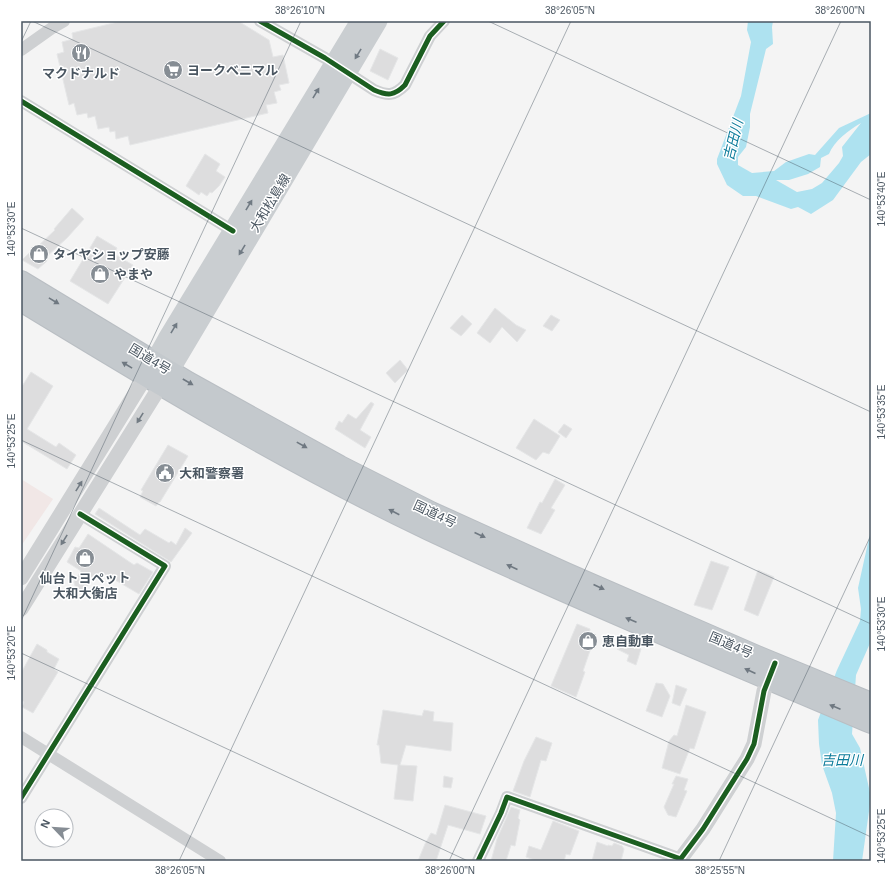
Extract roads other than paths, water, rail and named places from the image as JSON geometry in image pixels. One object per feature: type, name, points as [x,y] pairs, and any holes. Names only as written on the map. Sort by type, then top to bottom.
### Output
[{"type":"highway","name":"国道4号","points":[[21,281],[158,374],[306,468],[428,529],[562,590],[800,683],[871,723]]},
{"type":"highway","name":"国道4号","points":[[21,301],[158,374]]},
{"type":"highway","name":"国道4号","points":[[800,683],[871,703]]},
{"type":"main road","name":"大和松島線","points":[[158,374],[341,68],[360,21]]},
{"type":"main road","name":"大和松島線","points":[[158,374],[233,231],[341,68],[378,21]]},
{"type":"street","points":[[21,50],[64,21]]},
{"type":"street","points":[[260,21],[341,68],[382,94],[398,92],[405,85],[430,36],[444,21]]},
{"type":"street","points":[[21,101],[233,231]]},
{"type":"street","points":[[21,609],[80,514],[158,374]]},
{"type":"street","points":[[21,578],[158,374]]},
{"type":"street","points":[[21,798],[165,566],[80,514]]},
{"type":"street","points":[[478,861],[501,814],[507,797],[680,860],[703,829],[747,759],[754,744],[764,691],[772,671]]},
{"type":"street","points":[[21,737],[220,861]]},
{"type":"water","name":"吉田川","points":[[748,21],[773,21],[773,44],[766,49],[750,114],[750,127],[746,147],[738,157],[738,165],[752,173],[774,171],[786,162],[809,154],[815,155],[839,128],[871,113],[871,154],[861,162],[833,200],[811,214],[798,207],[791,209],[756,196],[743,196],[727,185],[717,164],[717,159],[741,96],[751,42],[747,30]],"holes":[[[861,123],[842,147],[843,156],[839,163],[822,183],[812,189],[797,192],[776,180],[789,180],[808,174],[820,167],[821,158],[829,154],[831,149],[842,136]]]},
{"type":"water","name":"吉田川","points":[[871,529],[871,641],[856,675],[852,734],[860,748],[871,797],[862,861],[833,861],[836,813],[832,793],[822,765],[818,720],[837,670],[860,621],[861,609],[858,588]]},
{"type":"place","name":"マクドナルド","points":[[81,53]]},
{"type":"place","name":"ヨークベニマル","points":[[173,70]]},
{"type":"place","name":"タイヤショップ安藤","points":[[39,254]]},
{"type":"place","name":"やまや","points":[[100,274]]},
{"type":"place","name":"大和警察署","points":[[165,473]]},
{"type":"place","name":"仙台トヨペット 大和大衡店","points":[[85,558]]},
{"type":"place","name":"恵自動車","points":[[588,641]]}]
